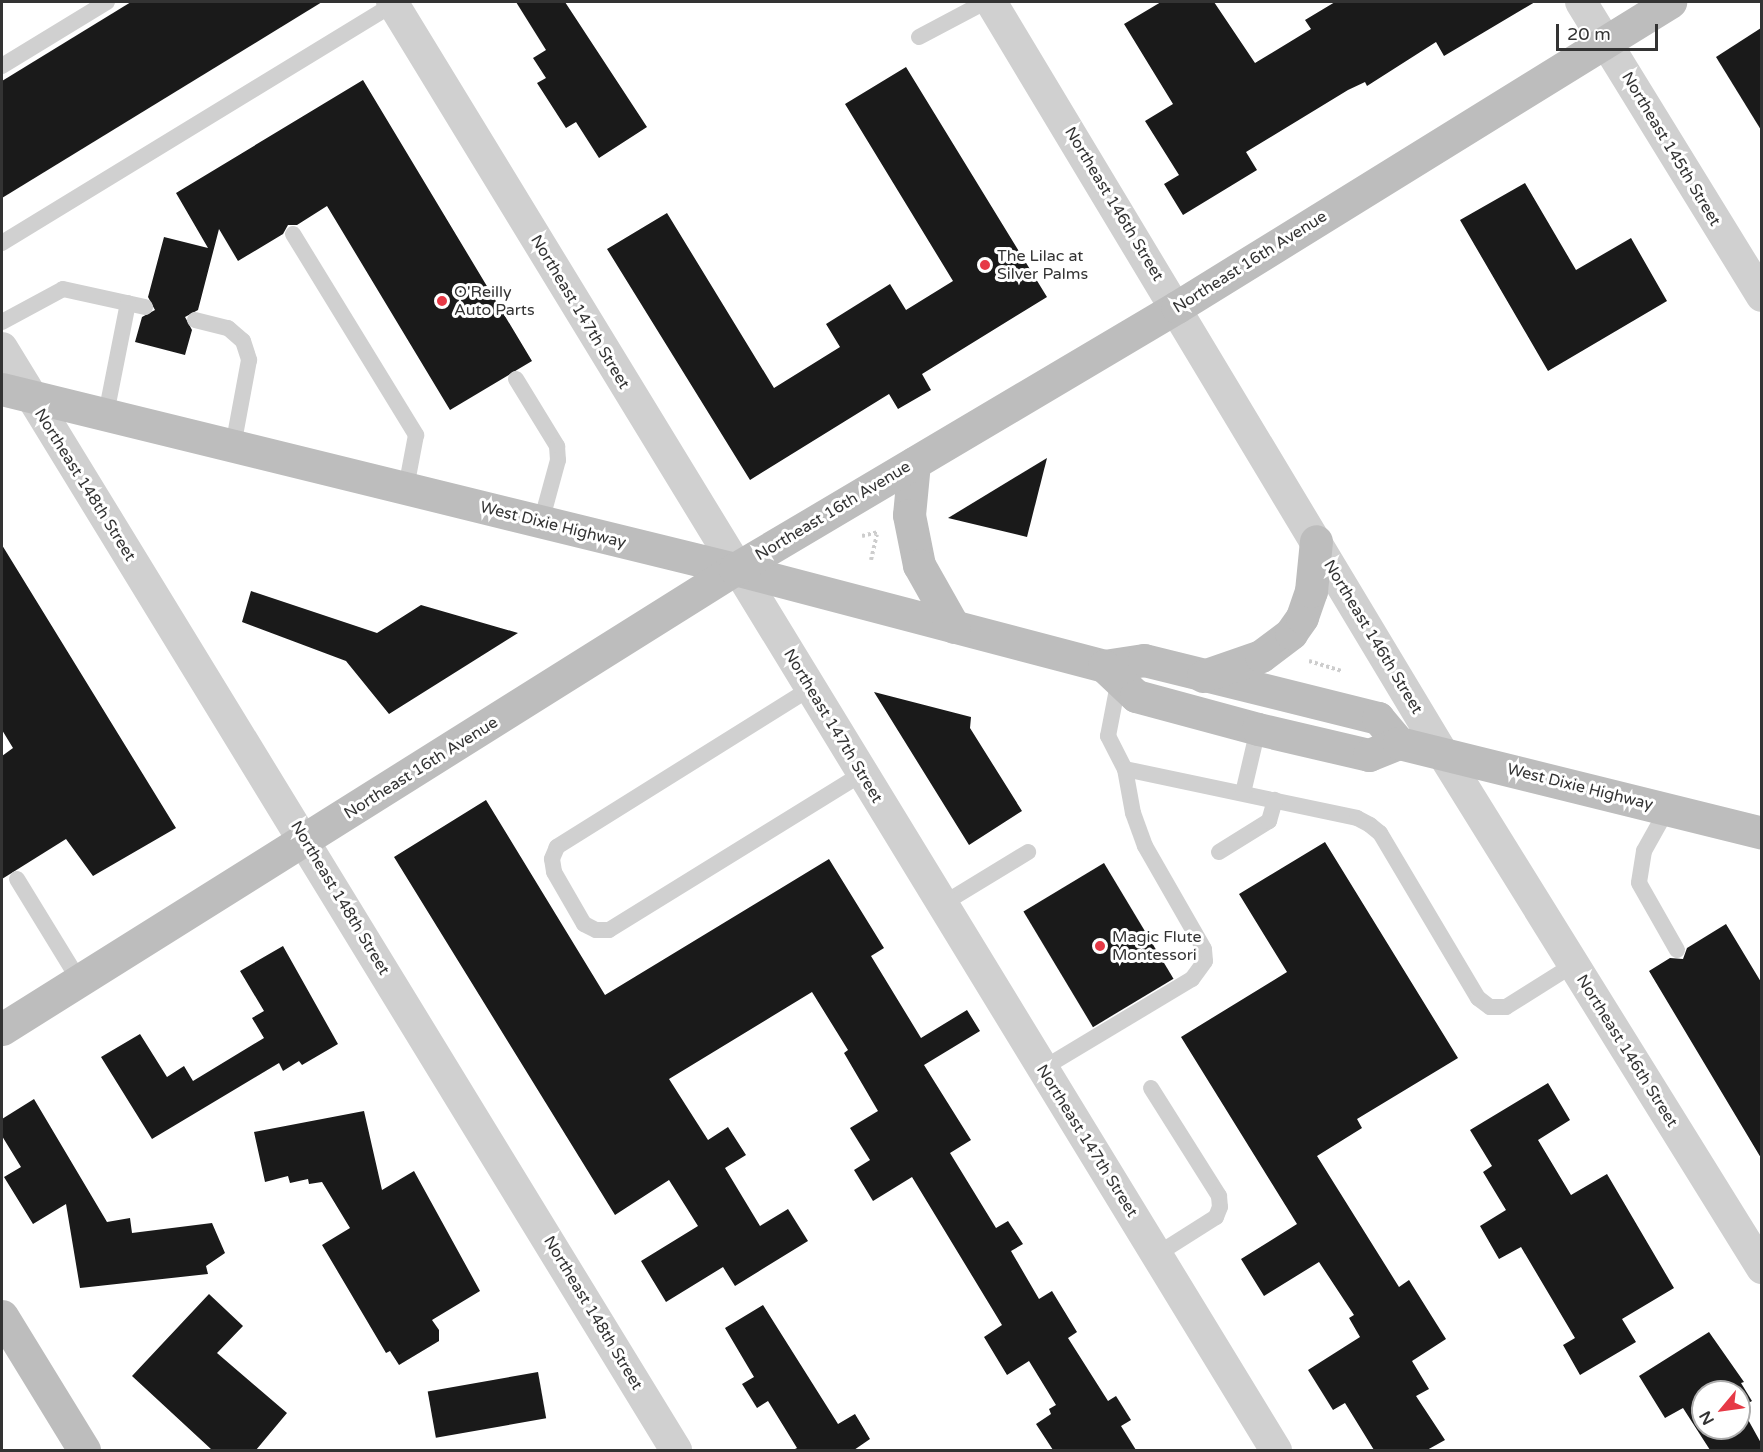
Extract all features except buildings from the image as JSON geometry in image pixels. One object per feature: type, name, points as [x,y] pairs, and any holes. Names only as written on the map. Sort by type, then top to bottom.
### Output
[{"type":"main road","name":"Northeast 16th Avenue","points":[[2,1029],[305,841],[735,569],[1177,307],[1670,2]]},
{"type":"main road","name":"West Dixie Highway","points":[[16,392],[735,569],[954,627],[1112,672],[1136,696],[1258,729],[1369,755],[1399,743],[1761,832]]},
{"type":"main road","points":[[914,463],[909,515],[918,565],[954,627]]},
{"type":"main road","points":[[1203,676],[1261,656],[1291,633],[1302,617],[1311,591],[1316,540]]},
{"type":"main road","name":"West Dixie Highway","points":[[1112,672],[1144,660],[1378,718],[1399,743]]},
{"type":"main road","points":[[2,1316],[84,1450]]},
{"type":"street","name":"Northeast 147th Street","points":[[392,2],[735,569],[811,688],[941,905],[1276,1450]]},
{"type":"street","name":"Northeast 146th Street","points":[[991,2],[1177,307],[1443,754],[1761,1268]]},
{"type":"street","name":"Northeast 145th Street","points":[[1581,2],[1761,296]]},
{"type":"street","name":"Northeast 148th Street","points":[[2,348],[16,392],[305,841],[676,1450]]},
{"type":"lane","points":[[2,66],[107,2]]},
{"type":"lane","points":[[2,243],[392,2]]},
{"type":"lane","points":[[919,37],[985,2]]},
{"type":"lane","points":[[293,234],[416,435],[406,488]]},
{"type":"lane","points":[[2,322],[63,289],[145,307]]},
{"type":"lane","points":[[106,414],[128,303]]},
{"type":"lane","points":[[195,320],[228,328],[243,341],[246,350],[249,360],[233,446]]},
{"type":"lane","points":[[516,379],[557,446],[558,460],[541,522]]},
{"type":"lane","points":[[1042,1069],[1192,979],[1205,961],[1204,949],[1145,846],[1133,813],[1125,770],[1108,735],[1112,672]]},
{"type":"lane","points":[[811,688],[557,847],[552,859],[554,872],[584,924],[596,930],[609,930],[863,773]]},
{"type":"lane","points":[[1243,793],[1258,729]]},
{"type":"lane","points":[[1125,770],[1357,818],[1380,833],[1478,998],[1491,1007],[1506,1007],[1573,965]]},
{"type":"lane","points":[[1219,852],[1269,821],[1275,800]]},
{"type":"lane","points":[[1668,808],[1644,851],[1639,883],[1677,950]]},
{"type":"lane","points":[[941,905],[1028,852]]},
{"type":"lane","points":[[17,879],[79,980]]},
{"type":"lane","points":[[1151,1088],[1219,1196],[1220,1207],[1216,1217],[1156,1255]]},
{"type":"path","points":[[857,537],[885,530]]},
{"type":"path","points":[[871,560],[877,532]]},
{"type":"path","points":[[1302,659],[1344,672]]},
{"type":"place","name":"The Lilac at Silver Palms","points":[[985,265]]},
{"type":"place","name":"O'Reilly Auto Parts","points":[[442,301]]},
{"type":"place","name":"Magic Flute Montessori","points":[[1100,946]]}]
